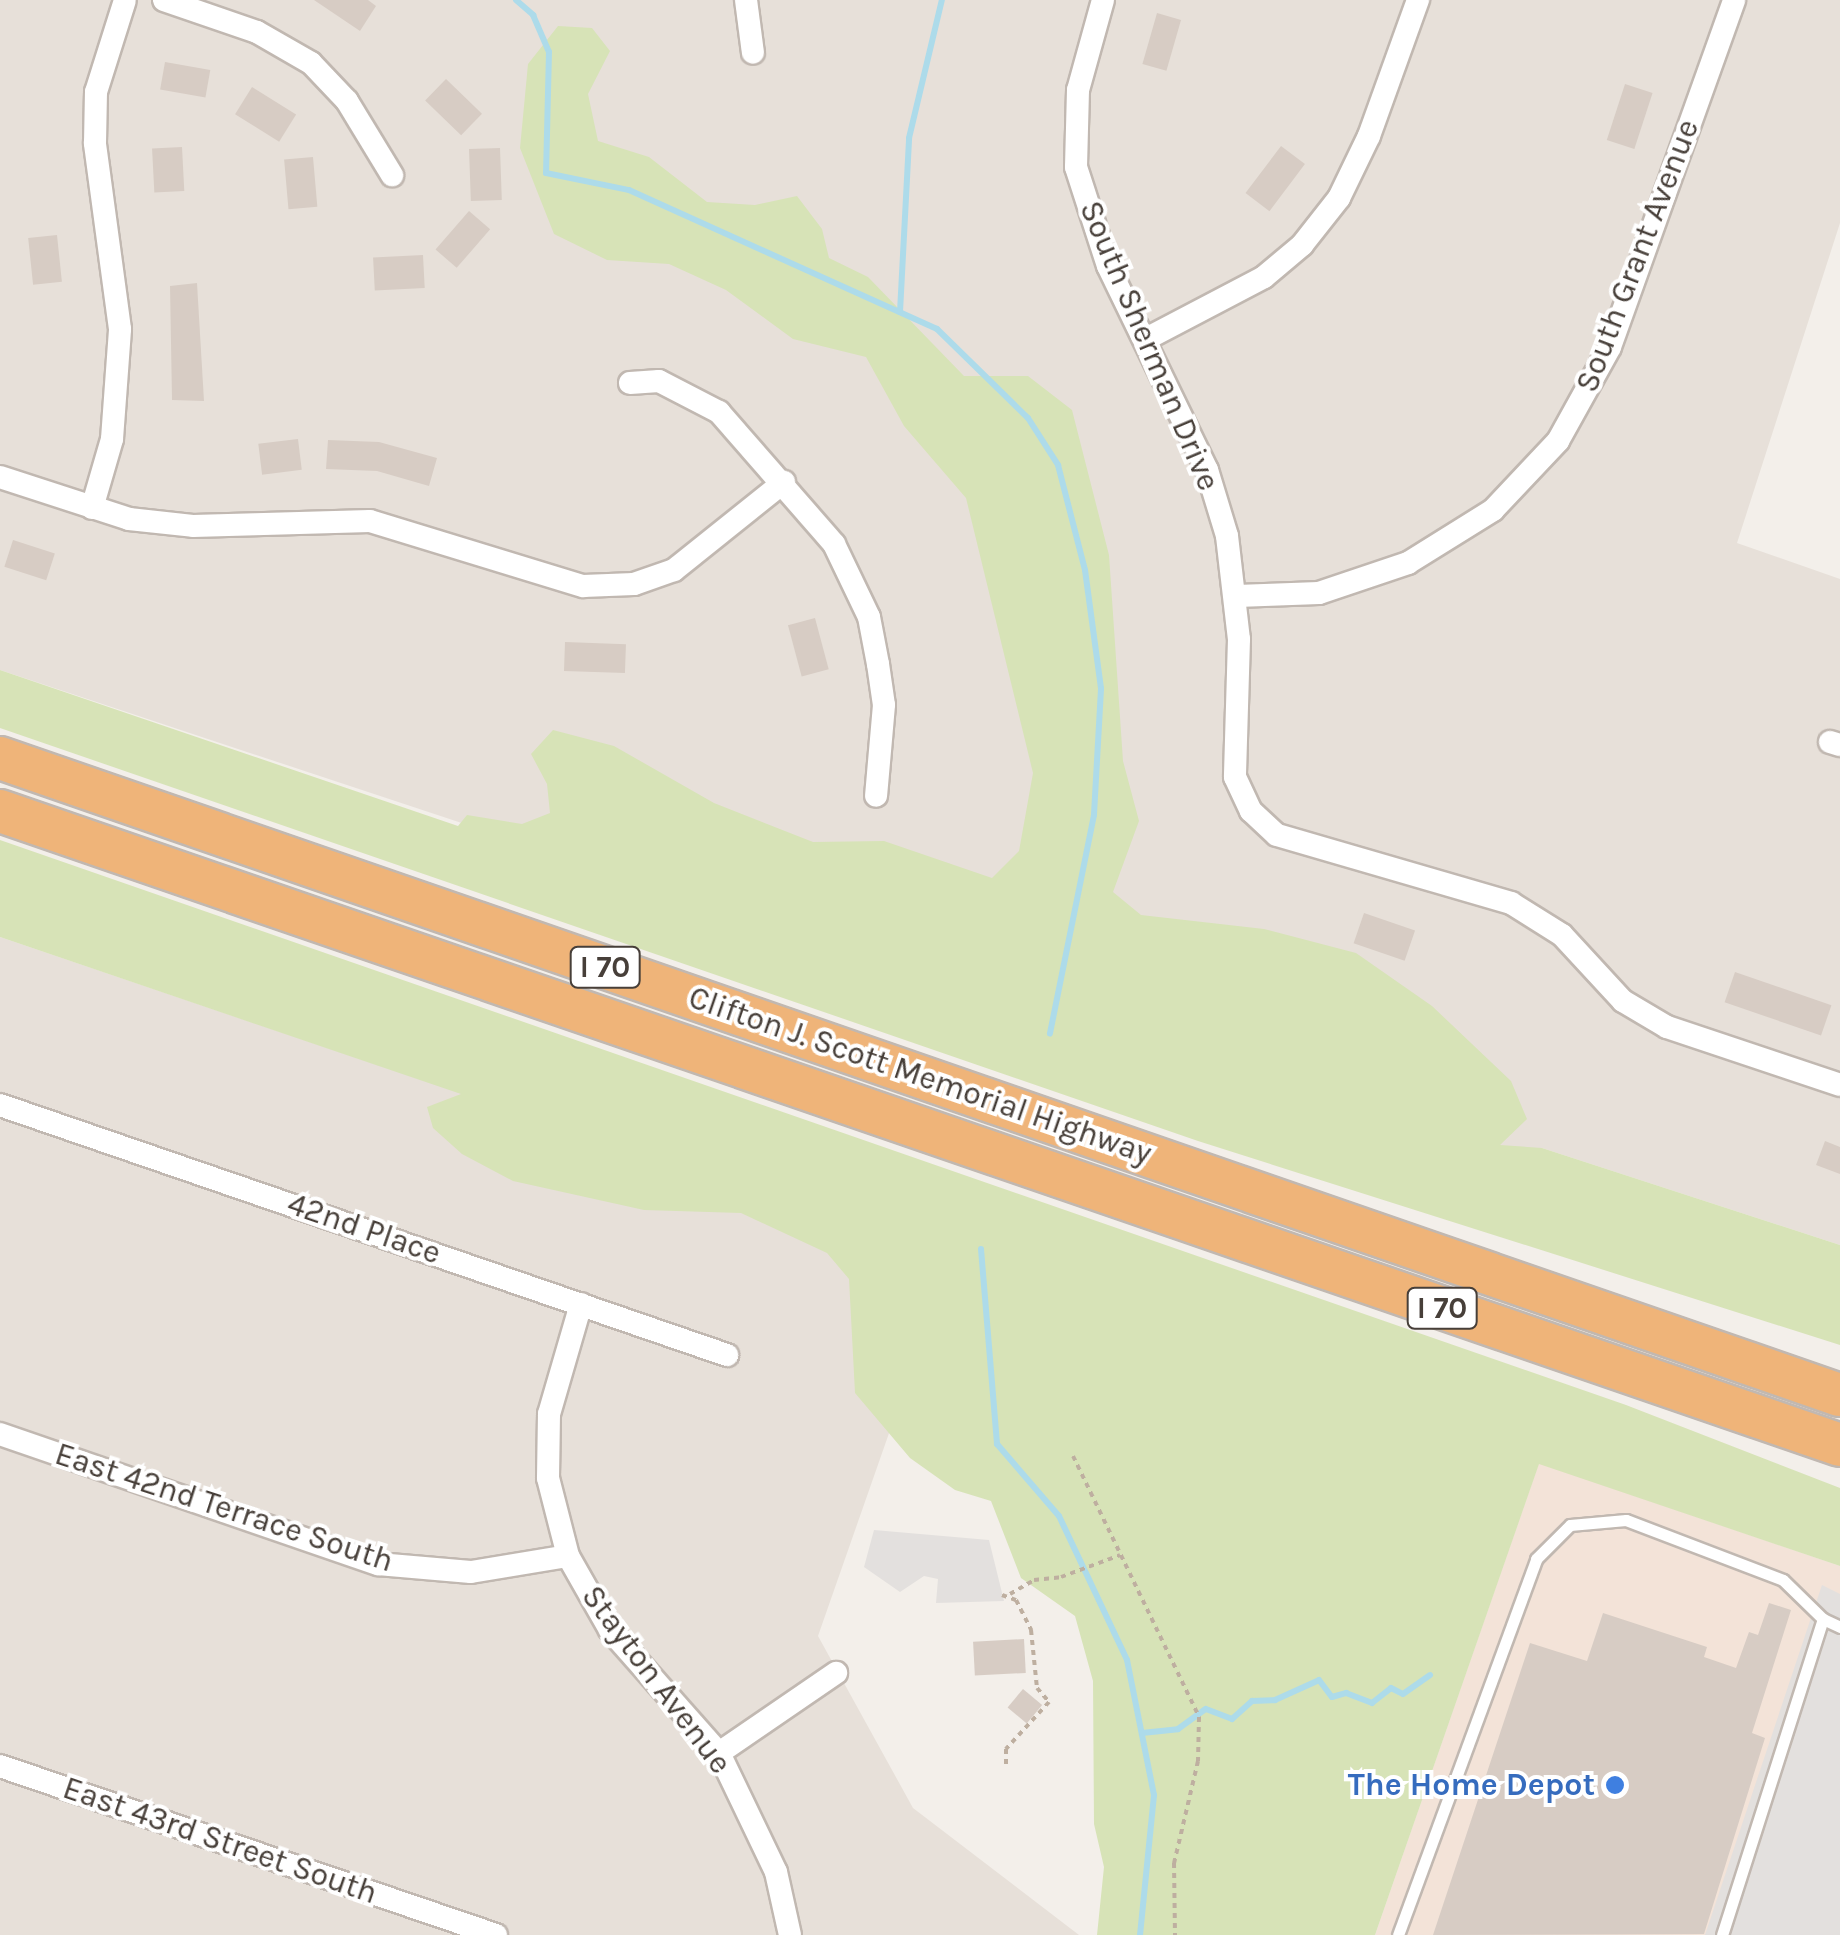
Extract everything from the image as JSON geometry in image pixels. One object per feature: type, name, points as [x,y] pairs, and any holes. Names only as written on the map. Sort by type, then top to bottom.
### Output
[{"type":"highway","name":"Clifton J. Scott Memorial Highway","points":[[0,758],[1840,1394]]},
{"type":"highway","name":"Clifton J. Scott Memorial Highway","points":[[0,811],[1839,1445]]},
{"type":"highway","points":[[1750,1363],[1840,1373]]},
{"type":"street","points":[[92,508],[112,440],[120,329],[95,143],[96,92],[124,0]]},
{"type":"street","points":[[164,0],[257,32],[311,63],[347,100],[392,175]]},
{"type":"street","points":[[746,0],[753,53]]},
{"type":"street","name":"South Sherman Drive","points":[[1104,0],[1078,90],[1076,167],[1108,266],[1207,470],[1237,596],[1235,778],[1251,811],[1278,835],[1511,903],[1562,936],[1623,1001],[1667,1027],[1840,1085]]},
{"type":"street","points":[[1146,339],[1264,277],[1314,229],[1339,198],[1369,136],[1418,0]]},
{"type":"street","name":"South Grant Avenue","points":[[1237,596],[1318,592],[1408,563],[1493,510],[1558,441],[1610,347],[1734,0]]},
{"type":"street","points":[[630,383],[658,382],[719,412],[784,482],[834,544],[869,617],[884,705],[876,796]]},
{"type":"street","points":[[0,477],[92,508],[193,526],[370,522],[583,586],[634,584],[674,570],[784,482]]},
{"type":"street","name":"42nd Place","points":[[0,1105],[727,1355]]},
{"type":"street","name":"Stayton Avenue","points":[[581,1304],[548,1414],[548,1478],[568,1556],[610,1630],[719,1752],[776,1872],[790,1935]]},
{"type":"street","name":"East 42nd Terrace South","points":[[0,1434],[378,1564],[471,1572],[568,1556]]},
{"type":"street","points":[[719,1752],[836,1672]]},
{"type":"street","name":"East 43rd Street South","points":[[0,1766],[496,1935]]},
{"type":"lane","points":[[1398,1935],[1536,1559],[1570,1526],[1626,1520],[1782,1580],[1823,1619],[1840,1627]]},
{"type":"lane","points":[[1722,1935],[1823,1619]]},
{"type":"path","points":[[1073,1456],[1199,1717],[1198,1761],[1174,1863],[1176,1935]]},
{"type":"path","points":[[1002,1595],[1034,1580],[1061,1577],[1120,1554]]},
{"type":"path","points":[[1006,1764],[1006,1750],[1049,1702],[1037,1688],[1031,1630],[1010,1594]]},
{"type":"shaded area","points":[[0,0],[1840,0],[1840,223],[1737,543],[1840,579],[1840,1245],[1542,1148],[1532,1178],[0,670]]},
{"type":"shaded area","points":[[0,937],[950,1259],[818,1636],[913,1808],[1079,1935],[0,1935]]},
{"type":"shaded area","points":[[1539,1463],[1840,1566],[1840,1935],[1375,1935]]},
{"type":"shaded area","points":[[874,1530],[989,1540],[1004,1601],[936,1603],[938,1579],[924,1576],[900,1592],[864,1567]]},
{"type":"shaded area","points":[[1822,1585],[1840,1594],[1840,1935],[1705,1935]]},
{"type":"green space","points":[[558,26],[592,28],[610,51],[588,94],[598,141],[649,157],[707,202],[755,205],[797,196],[822,229],[829,258],[868,277],[964,376],[1028,376],[1072,410],[1109,555],[1123,761],[1139,821],[1113,892],[1141,915],[1264,929],[1356,953],[1432,1006],[1511,1081],[1527,1119],[1500,1145],[1542,1148],[1840,1245],[1840,1345],[1198,1141],[0,728],[0,670],[458,826],[467,815],[522,824],[550,813],[547,784],[531,754],[553,730],[614,746],[714,803],[813,842],[884,841],[992,878],[1019,851],[1033,773],[966,498],[904,426],[866,357],[793,339],[726,290],[669,264],[607,260],[554,234],[520,148],[528,64]]},
{"type":"green space","points":[[0,840],[1626,1405],[1840,1488],[1840,1566],[1539,1464],[1375,1935],[1097,1935],[1104,1867],[1094,1824],[1093,1681],[1075,1616],[1021,1578],[991,1501],[955,1490],[910,1458],[855,1393],[849,1279],[827,1253],[741,1213],[644,1210],[513,1181],[462,1154],[433,1128],[427,1107],[461,1094],[0,937]]},
{"type":"building","points":[[314,0],[368,0],[376,6],[360,31]]},
{"type":"building","points":[[1157,13],[1181,20],[1166,71],[1142,64]]},
{"type":"building","points":[[165,62],[210,70],[205,98],[160,90]]},
{"type":"building","points":[[446,79],[482,114],[461,135],[425,101]]},
{"type":"building","points":[[1625,84],[1653,93],[1634,149],[1607,140]]},
{"type":"building","points":[[252,87],[296,115],[279,142],[235,114]]},
{"type":"building","points":[[1281,146],[1305,164],[1269,211],[1245,193]]},
{"type":"building","points":[[182,147],[184,191],[154,193],[152,149]]},
{"type":"building","points":[[500,148],[502,200],[471,201],[469,149]]},
{"type":"building","points":[[313,157],[317,207],[288,209],[284,160]]},
{"type":"building","points":[[469,211],[490,229],[457,268],[436,249]]},
{"type":"building","points":[[57,235],[62,282],[33,285],[28,238]]},
{"type":"building","points":[[423,255],[425,288],[375,291],[373,258]]},
{"type":"building","points":[[197,283],[204,401],[172,400],[170,286]]},
{"type":"building","points":[[298,439],[302,470],[262,475],[258,444]]},
{"type":"building","points":[[328,440],[379,442],[437,458],[429,486],[377,471],[326,469]]},
{"type":"building","points":[[13,540],[55,554],[46,580],[4,567]]},
{"type":"building","points":[[815,618],[829,669],[802,676],[788,625]]},
{"type":"building","points":[[565,642],[626,644],[625,673],[564,671]]},
{"type":"building","points":[[1364,913],[1415,931],[1405,961],[1354,943]]},
{"type":"building","points":[[1735,972],[1831,1005],[1821,1035],[1725,1002]]},
{"type":"building","points":[[1825,1141],[1840,1147],[1840,1174],[1816,1165]]},
{"type":"building","name":"The Home Depot","points":[[1769,1603],[1791,1610],[1752,1733],[1765,1738],[1704,1934],[1433,1935],[1530,1643],[1587,1661],[1603,1613],[1707,1647],[1704,1657],[1736,1668],[1749,1632],[1758,1635]]},
{"type":"building","points":[[1024,1639],[1026,1673],[975,1676],[973,1642]]},
{"type":"building","points":[[1023,1689],[1042,1705],[1027,1723],[1008,1707]]},
{"type":"waterway","points":[[516,0],[533,15],[549,52],[546,173],[629,190],[937,329],[1028,418],[1058,465],[1085,570],[1101,689],[1094,815],[1050,1034]]},
{"type":"waterway","points":[[900,312],[909,138],[942,0]]},
{"type":"waterway","points":[[981,1249],[997,1444],[1059,1516],[1127,1660],[1154,1795],[1140,1935]]},
{"type":"waterway","points":[[1142,1733],[1178,1729],[1206,1709],[1232,1719],[1252,1701],[1275,1700],[1319,1680],[1332,1697],[1346,1693],[1372,1703],[1391,1688],[1403,1694],[1430,1675]]},
{"type":"place","name":"The Home Depot","points":[[1615,1785]]}]
